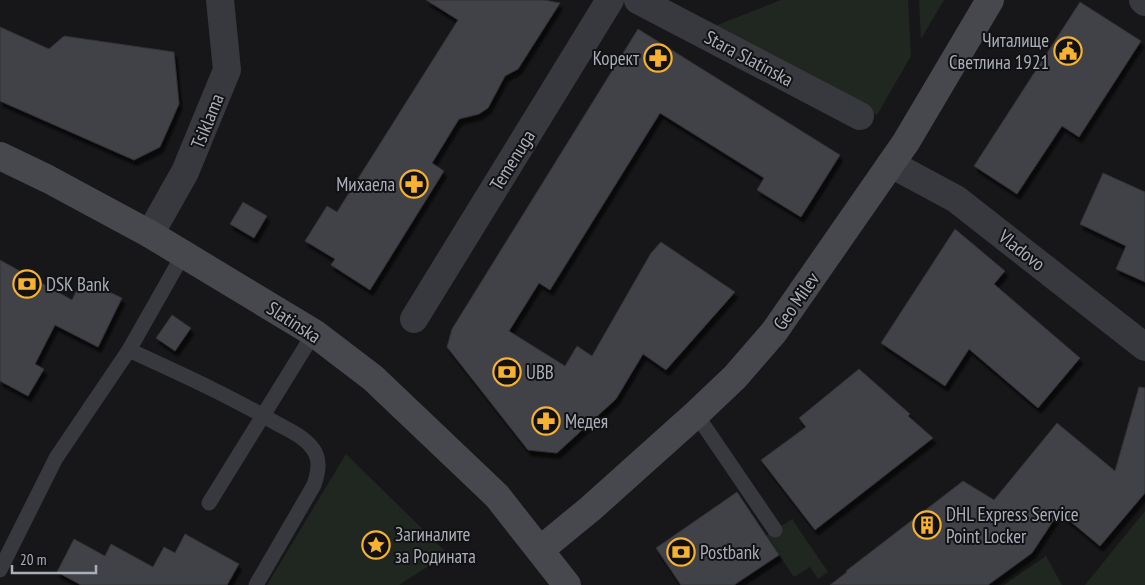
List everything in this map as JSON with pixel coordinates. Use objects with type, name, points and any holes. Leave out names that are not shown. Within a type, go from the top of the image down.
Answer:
[{"type":"street","name":"Tsiklama","points":[[150,234],[185,172],[228,70],[220,0]]},
{"type":"street","name":"Temenuga","points":[[414,319],[610,0]]},
{"type":"street","name":"Stara Slatinska","points":[[638,0],[860,116]]},
{"type":"street","name":"Geo Milev","points":[[540,550],[590,510],[696,414],[735,377],[774,332],[891,164],[990,0]]},
{"type":"street","name":"Slatinska","points":[[0,156],[48,179],[184,253],[314,333],[373,378],[468,468],[496,496],[567,585]]},
{"type":"street","name":"Vladovo","points":[[891,164],[956,199],[1145,347]]},
{"type":"lane","points":[[0,570],[56,458],[129,350],[184,253]]},
{"type":"lane","points":[[209,503],[314,333]]},
{"type":"lane","points":[[129,350],[262,415],[302,438],[312,448],[318,458],[318,472],[314,485],[256,585]]},
{"type":"lane","points":[[696,414],[775,530]]},
{"type":"shaded area","points":[[781,0],[908,0],[911,56],[877,115],[712,27]]},
{"type":"shaded area","points":[[919,0],[944,0],[921,39]]},
{"type":"shaded area","points":[[346,454],[448,554],[399,585],[267,585]]},
{"type":"shaded area","points":[[1145,511],[1145,585],[1085,585]]},
{"type":"shaded area","points":[[792,519],[828,572],[818,579],[810,567],[794,577],[766,536]]},
{"type":"shaded area","points":[[1046,556],[1062,585],[1004,585]]},
{"type":"building","points":[[426,0],[544,0],[560,3],[518,69],[505,76],[488,108],[479,114],[459,119],[432,163],[444,171],[370,290],[331,265],[335,259],[305,241],[327,206],[337,212],[458,20]]},
{"type":"building","points":[[1080,2],[1141,41],[1079,137],[1062,126],[1017,194],[974,166]]},
{"type":"building","points":[[0,27],[49,49],[64,36],[174,52],[179,104],[160,147],[134,160],[0,101]]},
{"type":"building","points":[[638,29],[840,155],[801,217],[757,190],[764,178],[660,113],[550,290],[539,283],[509,331],[565,366],[577,346],[592,356],[651,253],[661,242],[735,292],[666,370],[643,354],[616,399],[557,453],[528,450],[447,347],[452,329]]},
{"type":"building","points":[[1103,173],[1145,192],[1145,282],[1116,269],[1126,246],[1080,224]]},
{"type":"building","points":[[243,202],[267,216],[254,238],[230,224]]},
{"type":"building","points":[[955,229],[1005,271],[994,284],[1080,358],[1038,408],[969,349],[945,386],[881,343]]},
{"type":"building","points":[[0,260],[72,300],[82,279],[122,298],[98,347],[55,325],[35,364],[44,369],[28,396],[0,381]]},
{"type":"building","points":[[172,315],[191,328],[175,351],[156,338]]},
{"type":"building","points":[[859,369],[910,414],[908,416],[933,438],[815,530],[761,460],[806,427],[799,418]]},
{"type":"building","points":[[1139,387],[1145,388],[1145,493],[1100,546],[1059,512],[1032,553],[988,585],[830,585],[963,481],[994,500],[1057,423],[1115,471]]},
{"type":"building","points":[[737,492],[779,555],[734,585],[681,585],[656,548]]},
{"type":"building","points":[[185,534],[239,564],[227,585],[81,585],[57,572],[74,539],[105,556],[111,544],[153,567],[164,547],[175,553]]},
{"type":"place","name":"Читалище Светлина 1921","points":[[1068,51]]},
{"type":"place","name":"Корект","points":[[658,58]]},
{"type":"place","name":"Михаела","points":[[414,184]]},
{"type":"place","name":"DSK Bank","points":[[27,284]]},
{"type":"place","name":"UBB","points":[[507,372]]},
{"type":"place","name":"Медея","points":[[546,421]]},
{"type":"place","name":"DHL Express Service Point Locker","points":[[927,525]]},
{"type":"place","name":"Загиналите за Родината","points":[[376,545]]},
{"type":"place","name":"Postbank","points":[[681,552]]}]
